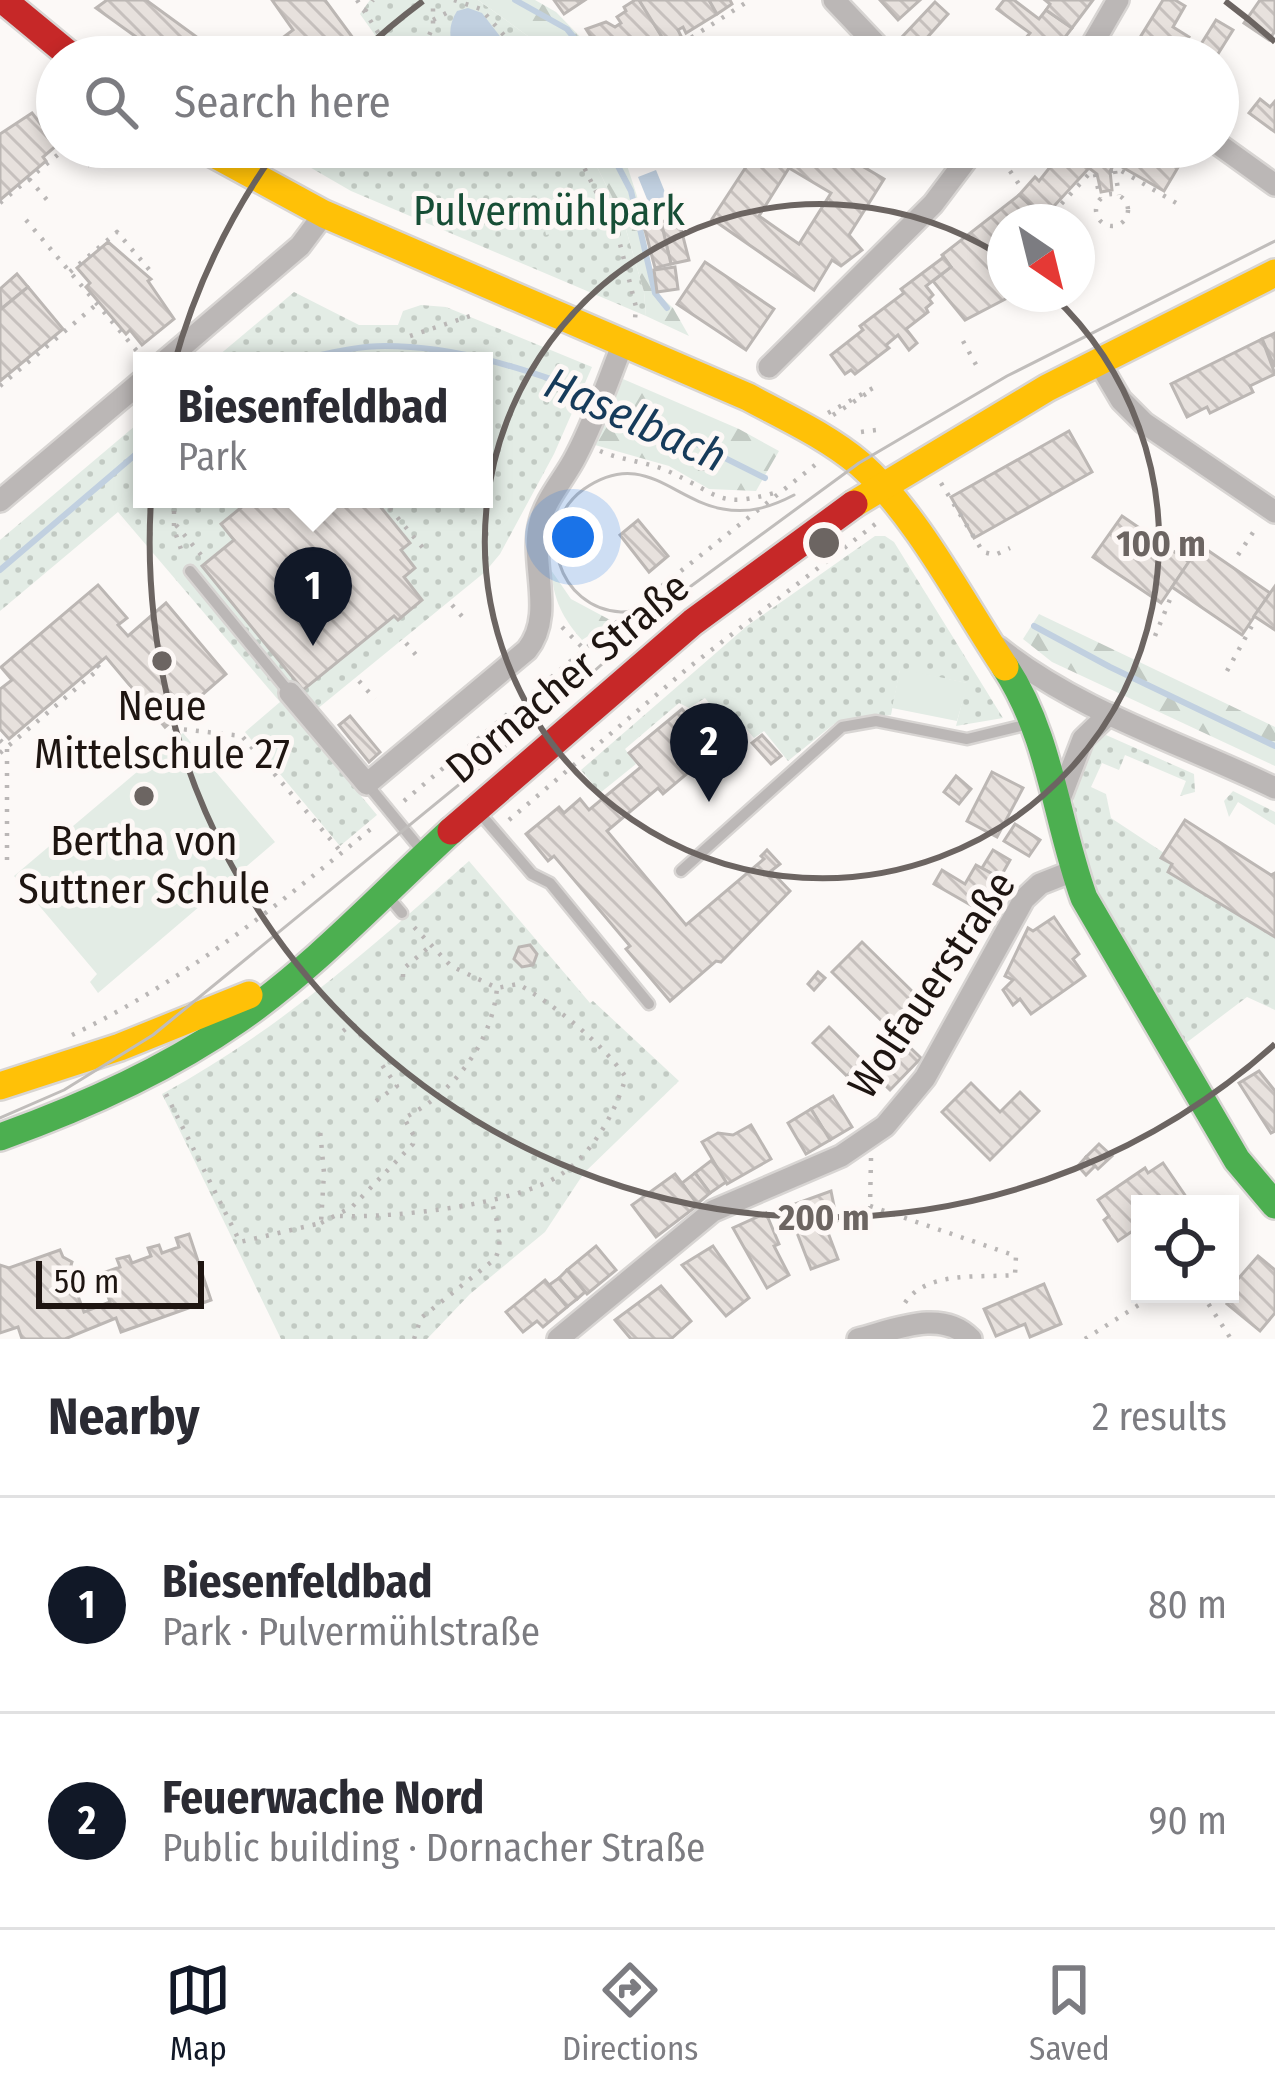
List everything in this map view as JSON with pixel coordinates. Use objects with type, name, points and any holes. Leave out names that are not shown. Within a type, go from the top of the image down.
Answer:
[{"type":"street","points":[[3,0],[47,36]]},
{"type":"street","points":[[834,0],[869,36]]},
{"type":"street","points":[[1097,36],[1118,0]]},
{"type":"street","points":[[1239,159],[1275,185]]},
{"type":"street","points":[[219,168],[271,204],[323,214]]},
{"type":"street","points":[[239,168],[323,214],[629,331],[839,448],[884,486],[989,640],[1035,722],[1072,871],[1094,918],[1237,1160],[1275,1205]]},
{"type":"street","points":[[769,367],[932,204],[960,168]]},
{"type":"street","points":[[175,352],[306,240],[323,214]]},
{"type":"street","name":"Dornacher Straße","points":[[0,1086],[225,1007],[319,952],[393,903],[425,854],[731,592],[980,426],[1275,273]]},
{"type":"street","points":[[290,693],[367,784],[532,645],[541,609],[540,518],[568,472],[629,331]]},
{"type":"street","points":[[1098,361],[1121,400],[1144,423],[1267,518]]},
{"type":"street","points":[[0,501],[133,389]]},
{"type":"street","points":[[989,640],[1026,669],[1109,713],[1275,788]]},
{"type":"street","points":[[1058,804],[1083,739],[1109,713]]},
{"type":"street","name":"Wolfauerstraße","points":[[558,1339],[713,1211],[841,1156],[884,1126],[925,1078],[1024,899],[1040,884],[1072,871]]},
{"type":"street","name":"Dornacher Straße","points":[[0,1137],[159,1079],[268,999],[319,952]]},
{"type":"street","points":[[141,1039],[159,1079]]},
{"type":"street","points":[[859,1339],[939,1321],[953,1324],[971,1339]]},
{"type":"lane","points":[[190,571],[290,693]]},
{"type":"lane","points":[[681,871],[842,727],[876,722],[967,739],[1035,722]]},
{"type":"lane","points":[[367,784],[425,854]]},
{"type":"lane","points":[[476,809],[532,874],[550,884],[650,1004]]},
{"type":"path","points":[[357,0],[382,36]]},
{"type":"path","points":[[365,11],[374,0]]},
{"type":"path","points":[[428,36],[433,0]]},
{"type":"path","points":[[454,0],[481,8],[505,36]]},
{"type":"path","points":[[694,36],[750,0]]},
{"type":"path","points":[[433,20],[452,10]]},
{"type":"path","points":[[0,203],[43,168]]},
{"type":"path","points":[[584,168],[618,236],[636,307],[629,331]]},
{"type":"path","points":[[1119,195],[1100,198],[1095,208],[1098,219],[1113,226],[1128,212],[1112,171],[1120,170],[1178,204]]},
{"type":"path","points":[[1010,171],[1023,190]]},
{"type":"path","points":[[1060,204],[1095,173],[1100,198]]},
{"type":"path","points":[[29,179],[48,201]]},
{"type":"path","points":[[26,220],[138,352]]},
{"type":"path","points":[[70,272],[117,232],[153,274]]},
{"type":"path","points":[[0,386],[97,304]]},
{"type":"path","points":[[410,336],[476,314]]},
{"type":"path","points":[[963,341],[980,371]]},
{"type":"path","points":[[830,414],[873,388],[830,414]]},
{"type":"path","points":[[861,432],[876,430]]},
{"type":"path","points":[[609,455],[673,473],[725,500],[743,501],[780,491]]},
{"type":"path","points":[[69,1036],[201,963],[815,465]]},
{"type":"path","points":[[941,483],[983,552],[995,555],[1010,548]]},
{"type":"path","points":[[174,508],[173,522],[190,571]]},
{"type":"path","points":[[390,508],[428,554]]},
{"type":"path","points":[[495,831],[688,668],[882,518]]},
{"type":"path","points":[[1238,555],[1267,518]]},
{"type":"path","points":[[173,522],[207,562]]},
{"type":"path","points":[[1155,636],[1172,592]]},
{"type":"path","points":[[452,605],[467,622]]},
{"type":"path","points":[[1227,671],[1254,622]]},
{"type":"path","points":[[576,640],[584,649]]},
{"type":"path","points":[[406,643],[421,661]]},
{"type":"path","points":[[0,753],[100,668],[97,665]]},
{"type":"path","points":[[359,681],[375,699]]},
{"type":"path","points":[[172,728],[242,736],[342,853]]},
{"type":"path","points":[[0,740],[7,748],[7,868]]},
{"type":"path","points":[[159,1079],[240,1242],[340,1216],[448,1208],[491,1199],[536,1186],[577,1162],[620,1095],[625,1076],[599,1045],[533,992],[518,984],[497,988],[451,966],[393,903]]},
{"type":"path","points":[[403,977],[403,969],[429,946]]},
{"type":"path","points":[[340,1216],[413,1144],[404,1118],[448,1090],[461,1073],[496,1003],[497,988]]},
{"type":"path","points":[[343,1031],[352,1024],[362,1037]]},
{"type":"path","points":[[376,1101],[397,1086],[382,1065]]},
{"type":"path","points":[[320,1130],[321,1223]]},
{"type":"path","points":[[870,1153],[870,1207],[1016,1256],[1015,1275],[952,1278],[912,1294],[904,1301],[909,1328]]},
{"type":"path","points":[[414,1339],[421,1318],[495,1259],[500,1233],[491,1199]]},
{"type":"path","points":[[1085,1339],[1142,1303]]},
{"type":"path","points":[[1208,1303],[1231,1339]]},
{"type":"green space","points":[[370,0],[478,0],[528,36],[376,36],[360,14]]},
{"type":"green space","points":[[478,0],[535,0],[556,12],[579,36],[528,36]]},
{"type":"green space","name":"Pulvermühlpark","points":[[311,168],[598,168],[623,219],[646,316],[351,191]]},
{"type":"green space","points":[[598,168],[628,168],[656,292],[673,308],[689,336],[646,316],[623,219]]},
{"type":"green space","points":[[590,201],[595,226],[546,235],[541,210]]},
{"type":"green space","points":[[294,292],[359,325],[398,325],[403,311],[421,305],[446,307],[592,367],[554,454],[500,554],[485,572],[300,723],[377,815],[340,846],[245,732],[280,702],[118,512],[0,611],[0,540],[133,428],[133,508],[493,508],[493,352],[223,352]]},
{"type":"green space","points":[[623,379],[779,451],[756,491],[709,489],[669,466],[595,445]]},
{"type":"green space","points":[[875,536],[894,542],[1003,718],[956,726],[967,683],[900,670],[891,715],[834,724],[788,761],[764,731],[754,738],[731,711],[721,718],[705,698],[689,708],[679,703],[625,749],[636,764],[600,793],[581,770],[747,626]]},
{"type":"green space","points":[[551,570],[571,599],[612,621],[582,640],[560,608]]},
{"type":"green space","points":[[1039,614],[1275,727],[1275,766],[1052,662],[1023,639]]},
{"type":"green space","points":[[900,669],[968,683],[957,721],[892,708]]},
{"type":"green space","points":[[183,733],[275,842],[98,993],[90,982],[97,974],[14,876]]},
{"type":"green space","points":[[1106,735],[1194,774],[1195,792],[1180,796],[1186,781],[1125,755],[1119,770],[1102,763],[1091,787],[1106,794],[1111,818],[1164,853],[1162,858],[1172,864],[1168,872],[1275,937],[1275,1010],[1247,997],[1182,1046],[1117,936],[1080,844],[1074,801],[1081,764]]},
{"type":"green space","points":[[1233,791],[1275,812],[1275,825],[1238,802],[1229,817],[1224,801]]},
{"type":"green space","points":[[469,861],[590,1003],[679,1081],[584,1173],[545,1232],[470,1294],[427,1339],[281,1339],[162,1094],[284,1015]]},
{"type":"water","points":[[468,8],[482,13],[500,36],[451,36],[457,11]]},
{"type":"water","points":[[656,170],[667,197],[649,204],[638,177]]},
{"type":"building","points":[[107,0],[146,0],[195,36],[135,36],[96,8]]},
{"type":"building","points":[[272,0],[325,0],[352,36],[285,36],[293,30]]},
{"type":"building","points":[[554,0],[585,0],[564,14]]},
{"type":"building","points":[[639,0],[661,36],[590,36],[586,29],[621,23],[617,17],[626,11],[624,7]]},
{"type":"building","points":[[639,0],[709,0],[717,14],[686,33],[683,27],[678,30],[681,36],[661,36]]},
{"type":"building","points":[[709,0],[730,0],[732,4],[717,14]]},
{"type":"building","points":[[880,0],[920,0],[898,20]]},
{"type":"building","points":[[1004,0],[1014,0],[1039,19],[1046,10],[1072,28],[1066,36],[1028,36],[1030,33],[997,9]]},
{"type":"building","points":[[1045,0],[1093,0],[1072,28],[1046,10],[1050,4]]},
{"type":"building","points":[[1163,0],[1185,6],[1173,27],[1187,36],[1141,36]]},
{"type":"building","points":[[1260,0],[1275,0],[1275,31],[1269,40],[1244,23]]},
{"type":"building","points":[[935,2],[948,14],[928,36],[903,36]]},
{"type":"building","points":[[1216,20],[1233,30],[1229,36],[1206,36]]},
{"type":"building","points":[[1260,99],[1270,107],[1275,101],[1275,132],[1249,113]]},
{"type":"building","points":[[32,113],[36,118],[38,168],[0,200],[0,134]]},
{"type":"building","points":[[745,168],[789,168],[865,168],[884,179],[849,235],[862,250],[841,266],[832,260],[814,290],[712,219]],"holes":[[[789,168],[831,193],[799,244],[759,216]]]},
{"type":"building","points":[[1049,168],[1089,168],[1056,204],[1029,204],[1019,195],[1035,177],[1039,181]]},
{"type":"building","points":[[1089,168],[1112,168],[1112,190],[1101,192],[1097,174]]},
{"type":"building","points":[[1124,168],[1178,168],[1164,191]]},
{"type":"building","points":[[1019,195],[1029,204],[1007,204]]},
{"type":"building","points":[[678,217],[689,260],[671,264],[661,222]]},
{"type":"building","points":[[987,220],[987,309],[965,320],[933,281],[951,267],[942,255]]},
{"type":"building","points":[[661,222],[671,264],[655,268],[644,226]]},
{"type":"building","points":[[108,242],[151,279],[174,319],[142,345],[130,330],[126,334],[86,287],[90,283],[77,268]]},
{"type":"building","points":[[944,257],[951,267],[926,286],[933,295],[928,312],[906,329],[917,343],[909,350],[898,335],[855,374],[851,370],[845,374],[831,355],[904,293],[901,289]]},
{"type":"building","points":[[705,262],[774,309],[746,350],[677,304]]},
{"type":"building","points":[[675,267],[678,289],[657,292],[654,270]]},
{"type":"building","points":[[17,274],[28,287],[1,309],[0,289]]},
{"type":"building","points":[[28,287],[63,329],[0,381],[0,310]]},
{"type":"building","points":[[1275,333],[1275,367],[1262,339]]},
{"type":"building","points":[[1262,339],[1275,374],[1250,386],[1253,392],[1210,413],[1207,407],[1187,417],[1171,384]]},
{"type":"building","points":[[1069,431],[1092,472],[974,538],[951,497]]},
{"type":"building","points":[[241,508],[381,508],[410,543],[401,550],[415,568],[404,577],[422,600],[398,620],[394,616],[303,690],[202,566],[234,540],[221,524]]},
{"type":"building","points":[[1122,516],[1189,562],[1161,603],[1093,557]]},
{"type":"building","points":[[638,520],[668,556],[649,572],[620,535]]},
{"type":"building","points":[[1200,545],[1270,593],[1242,635],[1172,587]]},
{"type":"building","name":"Neue Mittelschule 27","points":[[98,585],[127,618],[118,625],[128,636],[166,603],[226,674],[165,727],[106,657],[9,739],[0,729],[0,689],[12,680],[1,667]]},
{"type":"building","points":[[1275,586],[1275,630],[1254,616]]},
{"type":"building","points":[[682,709],[716,749],[663,794],[658,788],[607,831],[686,925],[764,859],[761,856],[767,850],[780,864],[771,871],[790,891],[721,962],[716,961],[670,1001],[554,856],[548,861],[526,834],[559,807],[564,813],[580,799],[589,810],[641,767],[629,753]]},
{"type":"building","points":[[350,716],[380,752],[369,762],[339,725]]},
{"type":"building","points":[[762,735],[781,756],[771,764],[752,743]]},
{"type":"building","points":[[992,772],[1023,788],[997,837],[967,821]]},
{"type":"building","points":[[956,776],[971,789],[959,804],[944,792]]},
{"type":"building","points":[[1185,820],[1271,875],[1275,873],[1275,937],[1168,872],[1172,864],[1161,858]]},
{"type":"building","points":[[1015,824],[1040,840],[1029,856],[1004,841]]},
{"type":"building","points":[[993,850],[1010,860],[1000,878],[982,868]]},
{"type":"building","points":[[976,865],[1000,878],[981,911],[934,884],[942,870],[965,884]]},
{"type":"building","points":[[1054,917],[1079,954],[1073,959],[1085,976],[1031,1014],[1020,999],[1013,1005],[1003,990],[1013,980],[1005,976],[1028,928],[1033,931]]},
{"type":"building","points":[[862,942],[921,1000],[891,1030],[832,972]]},
{"type":"building","points":[[530,945],[537,954],[533,965],[522,967],[514,959],[519,947]]},
{"type":"building","points":[[818,972],[825,978],[814,990],[808,984]]},
{"type":"building","points":[[829,1027],[862,1060],[847,1076],[813,1043]]},
{"type":"building","points":[[896,1034],[921,1058],[890,1090],[865,1066]]},
{"type":"building","points":[[1259,1071],[1275,1091],[1275,1131],[1271,1133],[1239,1083]]},
{"type":"building","points":[[971,1083],[1000,1112],[1020,1092],[1039,1111],[990,1160],[942,1112]]},
{"type":"building","points":[[833,1096],[852,1127],[830,1140],[811,1109]]},
{"type":"building","points":[[811,1109],[830,1140],[806,1154],[788,1123]]},
{"type":"building","points":[[751,1125],[771,1159],[727,1184],[702,1142]]},
{"type":"building","points":[[1099,1144],[1112,1156],[1098,1169],[1086,1157]]},
{"type":"building","points":[[1086,1157],[1095,1166],[1086,1175],[1078,1166]]},
{"type":"building","points":[[712,1160],[726,1182],[710,1193],[695,1173]]},
{"type":"building","points":[[1163,1163],[1185,1195],[1131,1195],[1131,1232],[1118,1241],[1098,1200],[1145,1168],[1148,1173]]},
{"type":"building","points":[[695,1173],[710,1193],[697,1204],[682,1183]]},
{"type":"building","points":[[675,1174],[698,1205],[656,1237],[632,1205]]},
{"type":"building","points":[[831,1191],[837,1221],[827,1230],[838,1259],[811,1269],[787,1207]]},
{"type":"building","points":[[766,1213],[779,1244],[774,1246],[789,1275],[767,1288],[733,1228]]},
{"type":"building","points":[[189,1234],[211,1300],[121,1332],[116,1318],[65,1339],[22,1339],[18,1327],[0,1333],[0,1265],[9,1268],[60,1250],[72,1262],[69,1272],[84,1312],[110,1302],[100,1274],[120,1267],[117,1259],[129,1256],[132,1263],[151,1256],[148,1248],[159,1245],[162,1253],[179,1247],[176,1238]]},
{"type":"building","points":[[596,1246],[616,1270],[587,1294],[567,1270]]},
{"type":"building","points":[[713,1246],[749,1298],[726,1316],[682,1265]]},
{"type":"building","points":[[1258,1256],[1275,1270],[1275,1313],[1260,1331],[1227,1304],[1239,1303],[1239,1278]]},
{"type":"building","points":[[567,1270],[585,1292],[577,1299],[559,1278]]},
{"type":"building","points":[[559,1278],[577,1299],[567,1307],[549,1285]]},
{"type":"building","points":[[545,1280],[567,1307],[543,1327],[537,1321],[523,1332],[506,1312]]},
{"type":"building","points":[[1044,1284],[1061,1324],[1030,1337],[1025,1324],[996,1336],[984,1309]]},
{"type":"building","points":[[661,1286],[691,1321],[671,1339],[631,1339],[615,1320]]},
{"type":"waterway","points":[[515,0],[573,36]]},
{"type":"waterway","points":[[619,168],[631,191],[655,293],[667,308]]},
{"type":"waterway","name":"Haselbach","points":[[340,352],[385,346],[449,352]]},
{"type":"waterway","name":"Haselbach","points":[[493,361],[595,395]]},
{"type":"waterway","name":"Haselbach","points":[[607,399],[765,478]]},
{"type":"waterway","name":"Haselbach","points":[[0,570],[133,457]]},
{"type":"waterway","name":"Haselbach","points":[[1034,626],[1275,746]]},
{"type":"tram line","points":[[0,1118],[64,1090],[153,1035],[549,711],[687,589],[859,463],[1007,376],[1275,241]]},
{"type":"tram line","points":[[666,601],[621,612],[581,597],[568,582],[559,563],[559,523],[584,489],[605,478],[640,475],[705,504],[742,511],[794,495]]},
{"type":"traffic: fast","points":[[1005,667],[1043,751],[1084,898],[1237,1160],[1275,1205]]},
{"type":"traffic: fast","points":[[0,1137],[123,1086],[238,1020],[321,953],[451,831]]},
{"type":"traffic: slow","points":[[240,168],[324,214],[748,397],[834,445],[881,484],[900,508],[1005,667]]},
{"type":"traffic: slow","points":[[854,504],[1047,388],[1275,273]]},
{"type":"traffic: slow","points":[[0,1086],[120,1047],[249,995]]},
{"type":"traffic: jam","points":[[3,0],[47,36]]},
{"type":"traffic: jam","points":[[451,831],[693,622],[854,504]]},
{"type":"place","name":"Biesenfeldbad","points":[[313,646]]},
{"type":"place","name":"Neue Mittelschule 27","points":[[162,661]]},
{"type":"place","name":"Bertha von Suttner Schule","points":[[144,796]]},
{"type":"place","name":"Feuerwache Nord","points":[[709,802]]}]
